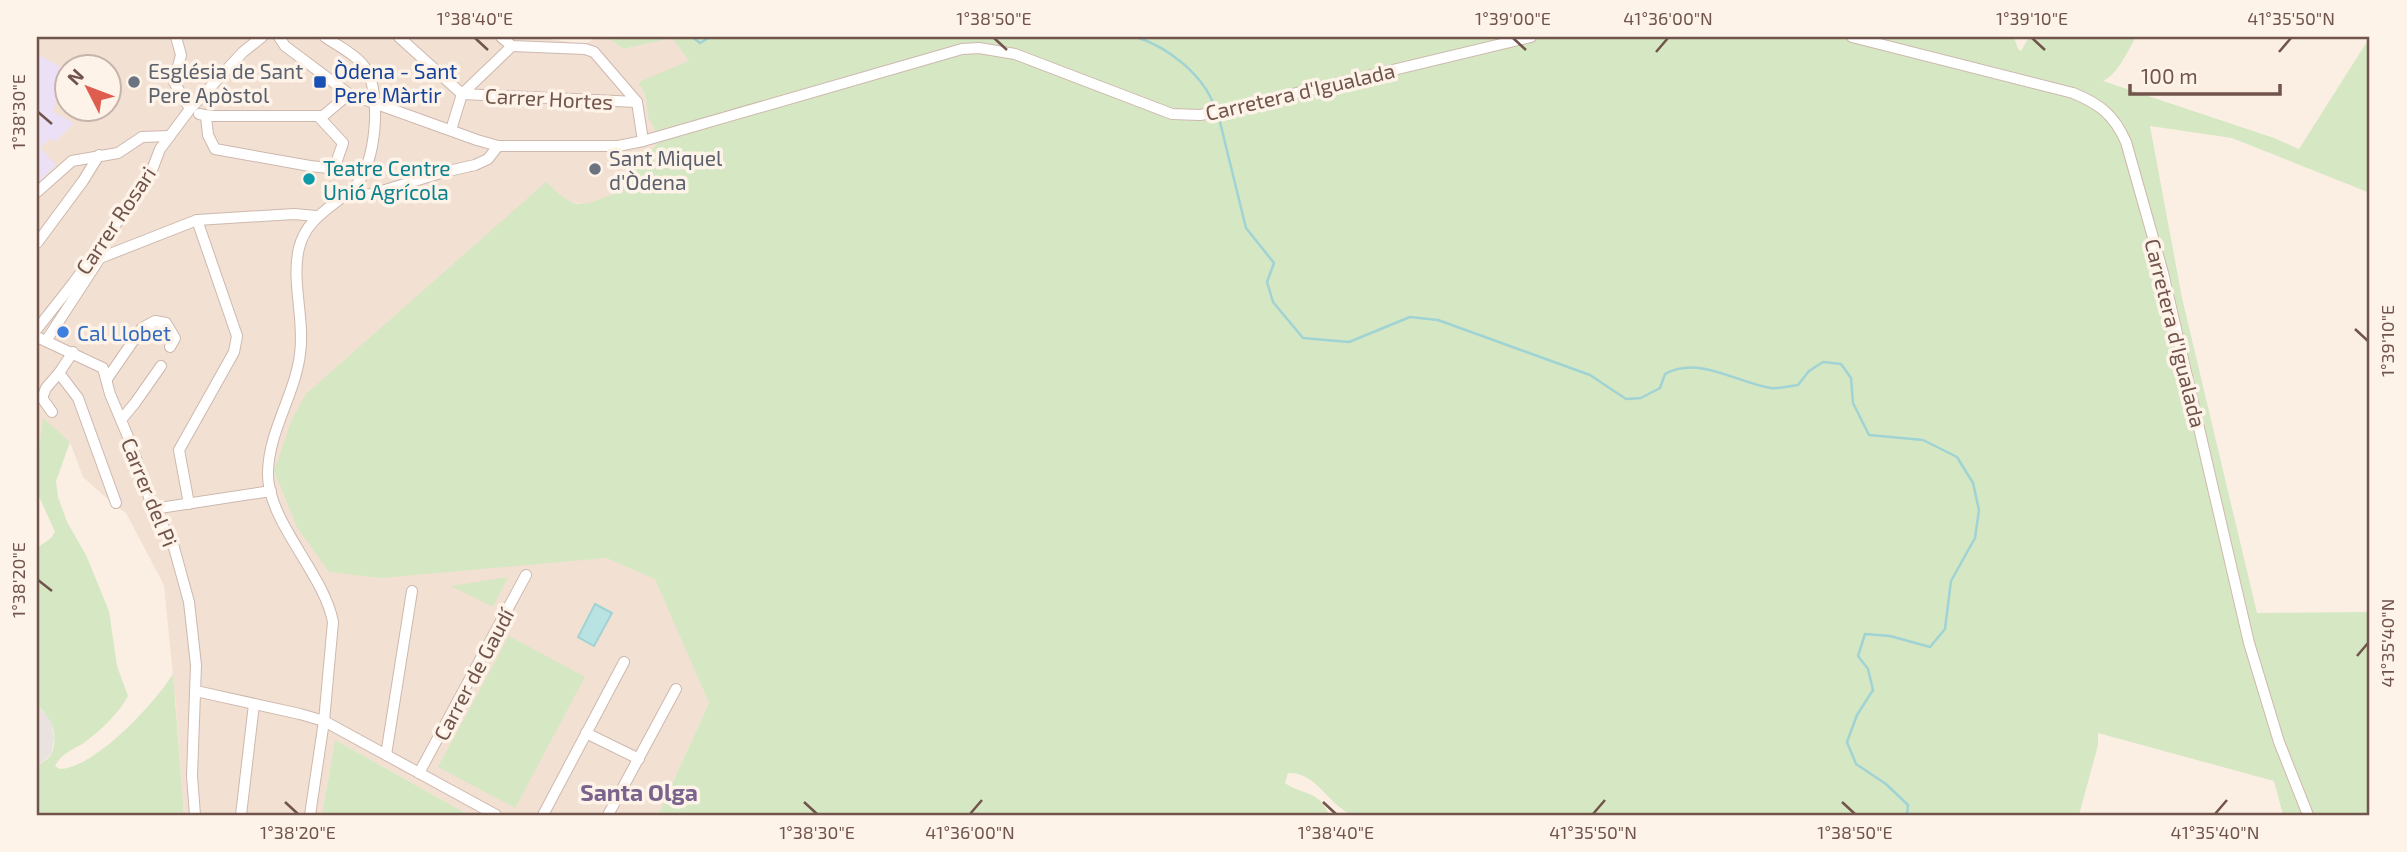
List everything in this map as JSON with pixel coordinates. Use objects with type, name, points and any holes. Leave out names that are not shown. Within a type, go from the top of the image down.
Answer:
[{"type":"street","points":[[176,37],[181,55],[174,82],[190,109],[206,116],[323,116],[349,93]]},
{"type":"street","name":"Carrer Rosari","points":[[37,329],[149,178],[160,149],[190,109],[233,62],[262,37]]},
{"type":"street","name":"Carretera d'Igualada","points":[[279,37],[285,46],[349,93],[498,146],[618,146],[643,141],[962,49],[979,48],[1015,54],[1172,114],[1186,116],[1217,112],[1531,37]]},
{"type":"street","points":[[310,815],[333,635],[330,608],[287,530],[267,474],[276,427],[300,354],[297,268],[299,247],[305,231],[316,216],[357,185],[371,147],[377,102],[369,72],[362,63],[325,37]]},
{"type":"street","name":"Carrer Hortes","points":[[399,37],[462,94],[637,102]]},
{"type":"street","points":[[501,37],[512,46],[585,49],[594,52],[637,102],[643,141]]},
{"type":"street","name":"Carretera d'Igualada","points":[[1852,37],[2073,93],[2094,102],[2119,126],[2126,142],[2162,273],[2249,643],[2279,741],[2308,815]]},
{"type":"street","points":[[451,130],[462,94],[512,46]]},
{"type":"street","points":[[206,116],[208,135],[215,149],[329,168],[335,166],[343,143],[318,116]]},
{"type":"street","points":[[37,192],[72,161],[118,153],[142,137],[170,136]]},
{"type":"street","points":[[340,198],[372,194],[475,165],[488,159],[498,146]]},
{"type":"street","points":[[37,243],[99,155]]},
{"type":"street","points":[[41,339],[100,258],[197,220],[294,214],[316,216]]},
{"type":"street","points":[[189,504],[179,450],[234,352],[237,336],[197,220]]},
{"type":"street","points":[[107,379],[142,328],[155,321],[166,323],[172,330],[175,338],[170,347]]},
{"type":"street","name":"Carrer del Pi","points":[[41,339],[103,368],[153,509],[173,544],[189,602],[196,665],[192,776],[195,815]]},
{"type":"street","points":[[52,412],[42,398],[46,388],[73,352]]},
{"type":"street","points":[[121,420],[161,366]]},
{"type":"street","points":[[59,373],[78,398],[116,503]]},
{"type":"street","points":[[153,509],[271,491]]},
{"type":"street","name":"Carrer de Gaudí","points":[[419,773],[526,575]]},
{"type":"street","points":[[386,755],[412,591]]},
{"type":"street","points":[[543,815],[624,662]]},
{"type":"street","points":[[608,815],[676,689]]},
{"type":"street","points":[[196,691],[324,721],[496,815]]},
{"type":"street","points":[[240,815],[254,704]]},
{"type":"street","points":[[586,733],[639,759]]},
{"type":"shaded area","points":[[37,37],[535,37],[584,44],[598,37],[606,37],[624,49],[672,38],[690,62],[641,81],[640,87],[646,97],[648,117],[654,126],[657,144],[645,157],[629,162],[617,192],[587,205],[566,201],[545,182],[544,562],[606,558],[656,579],[709,703],[658,815],[469,815],[335,740],[322,815],[184,815],[164,585],[126,513],[83,477],[70,442],[43,419],[37,464]]},
{"type":"shaded area","points":[[37,54],[52,62],[52,122],[74,123],[55,142],[50,138],[40,148],[56,165],[37,183]]},
{"type":"shaded area","points":[[37,706],[50,717],[54,738],[51,754],[37,767]]},
{"type":"green space","points":[[606,37],[2014,37],[2021,51],[2029,37],[2136,37],[2118,68],[2103,81],[2274,138],[2299,149],[2370,37],[2370,193],[2232,138],[2150,126],[2182,298],[2257,613],[2370,612],[2370,815],[2283,815],[2274,781],[2098,733],[2098,745],[2079,815],[1352,815],[1307,778],[1288,773],[1285,783],[1315,797],[1329,815],[658,815],[709,703],[655,579],[606,558],[381,578],[329,572],[297,527],[274,471],[292,419],[306,394],[546,182],[572,202],[586,204],[595,201],[617,192],[629,162],[645,157],[657,144],[654,127],[648,118],[646,97],[639,84],[689,61],[672,38],[624,49]]},
{"type":"green space","points":[[43,418],[70,442],[56,481],[58,497],[109,611],[117,666],[128,696],[103,727],[64,755],[55,766],[60,769],[74,766],[106,746],[139,717],[173,674],[184,815],[37,815],[37,767],[50,756],[54,743],[50,721],[37,706],[37,548],[55,532],[37,492],[37,464]]},
{"type":"green space","points":[[508,577],[493,607],[451,586]]},
{"type":"green space","points":[[509,636],[585,677],[515,808],[438,767]]},
{"type":"green space","points":[[335,740],[469,815],[322,815]]},
{"type":"water","points":[[595,604],[612,613],[594,646],[578,637]]},
{"type":"waterway","points":[[692,37],[700,43],[710,37]]},
{"type":"waterway","points":[[1136,37],[1160,48],[1183,64],[1203,84],[1215,108]]},
{"type":"waterway","points":[[1218,114],[1246,228],[1274,263],[1267,282],[1273,302],[1303,338],[1349,342],[1410,317],[1438,320],[1590,375],[1626,399],[1641,398],[1660,388],[1665,374],[1678,369],[1705,369],[1774,388],[1798,385],[1809,371],[1823,362],[1841,364],[1851,378],[1853,403],[1869,435],[1923,440],[1957,457],[1973,483],[1979,510],[1975,538],[1951,581],[1945,629],[1930,647],[1890,636],[1865,634],[1858,656],[1868,669],[1873,690],[1857,715],[1847,742],[1856,764],[1886,784],[1908,805],[1907,815]]},
{"type":"place","name":"Església de Sant Pere Apòstol","points":[[134,82]]},
{"type":"place","name":"Òdena - Sant Pere Màrtir","points":[[320,82]]},
{"type":"place","name":"Sant Miquel d'Òdena","points":[[595,169]]},
{"type":"place","name":"Teatre Centre Unió Agrícola","points":[[309,179]]},
{"type":"place","name":"Cal Llobet","points":[[63,332]]},
{"type":"district","name":"Santa Olga","points":[[639,792]]}]
